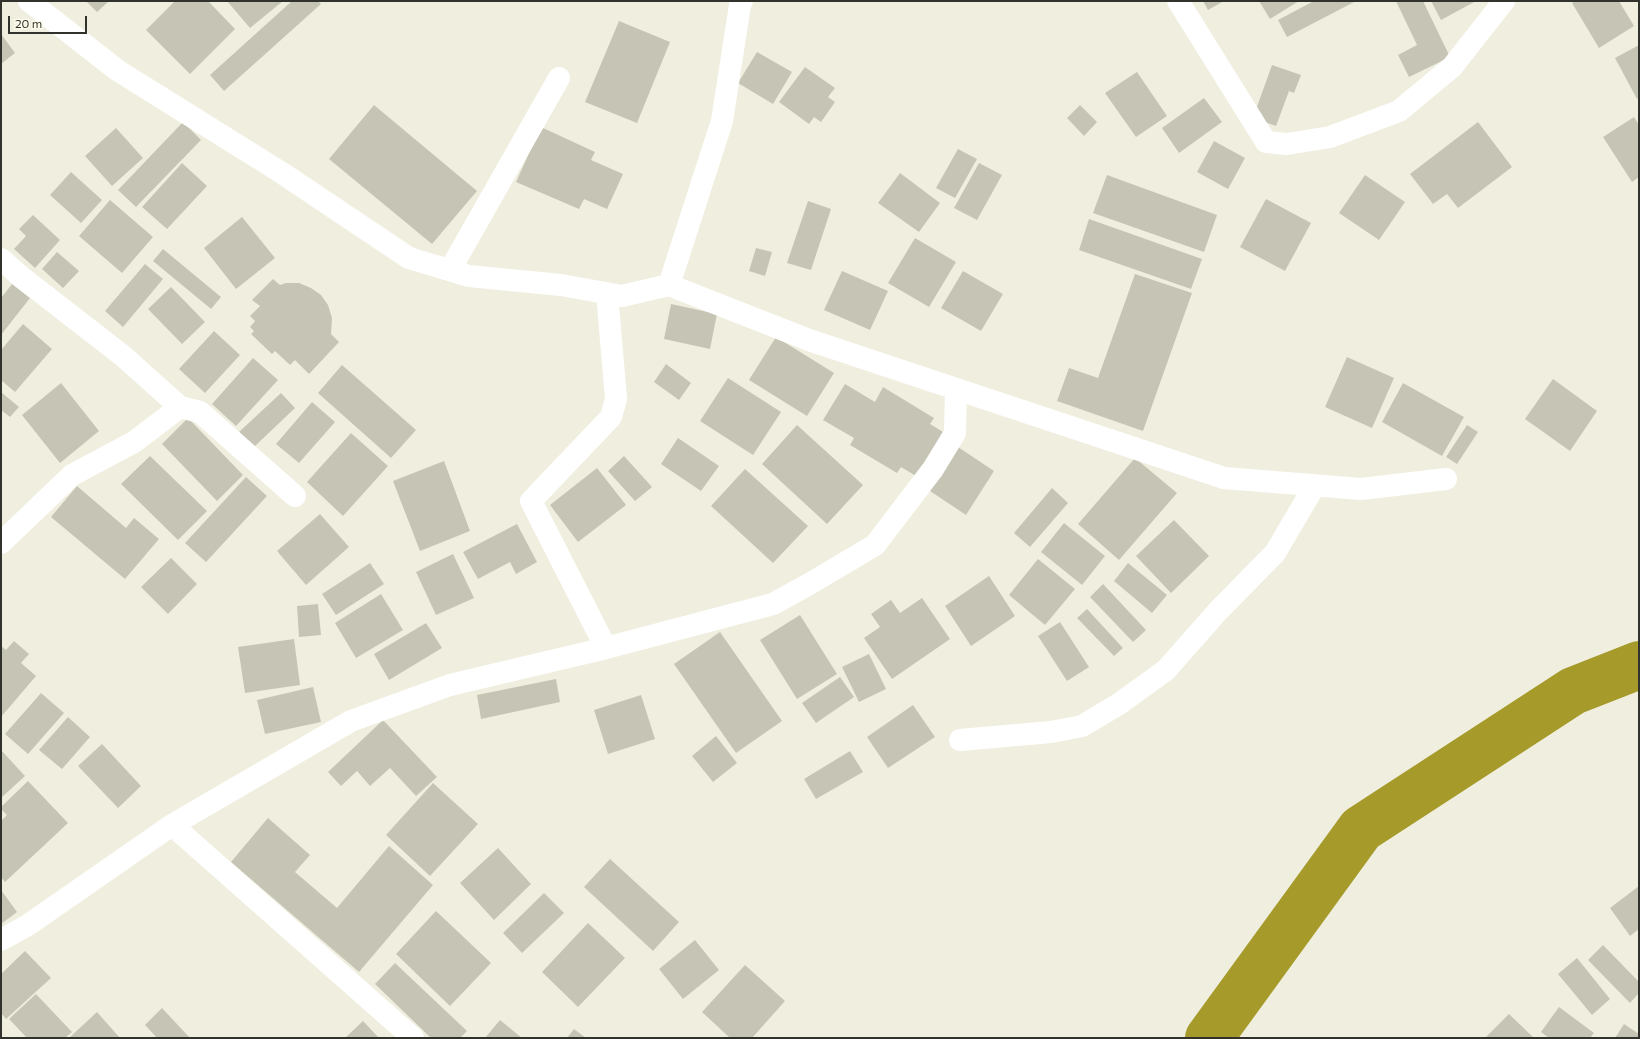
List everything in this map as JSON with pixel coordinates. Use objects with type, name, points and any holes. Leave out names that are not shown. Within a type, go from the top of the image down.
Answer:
[{"type":"street","points":[[29,1],[117,70],[282,173],[409,258],[469,276],[561,285],[622,296],[669,285],[809,340],[1224,478],[1361,489],[1446,479]]},
{"type":"street","points":[[669,285],[722,121],[740,5],[742,1]]},
{"type":"street","points":[[1178,1],[1266,142],[1287,144],[1330,137],[1399,111],[1452,67],[1504,1]]},
{"type":"street","points":[[450,270],[559,78]]},
{"type":"street","points":[[1,258],[20,276],[123,356],[180,407],[200,412],[295,496]]},
{"type":"street","points":[[606,648],[531,501],[611,417],[616,399],[607,293]]},
{"type":"street","points":[[1,940],[28,925],[172,825],[352,721],[450,685],[606,648],[773,604],[874,545],[933,469],[955,433],[956,389]]},
{"type":"street","points":[[1,543],[72,475],[134,442],[180,407]]},
{"type":"street","points":[[960,740],[1050,732],[1082,726],[1119,704],[1166,670],[1218,611],[1275,553],[1315,485]]},
{"type":"street","points":[[172,825],[413,1038]]},
{"type":"building","points":[[86,1],[109,1],[97,12]]},
{"type":"building","points":[[175,1],[208,1],[235,29],[190,74],[146,30]]},
{"type":"building","points":[[227,1],[283,1],[250,28]]},
{"type":"building","points":[[292,1],[318,1],[321,4],[224,91],[210,75]]},
{"type":"building","points":[[1203,1],[1224,1],[1208,10]]},
{"type":"building","points":[[1259,1],[1299,1],[1270,19]]},
{"type":"building","points":[[1314,1],[1356,1],[1287,37],[1278,20]]},
{"type":"building","points":[[1396,1],[1423,1],[1450,57],[1409,77],[1398,55],[1417,45]]},
{"type":"building","points":[[1431,1],[1476,1],[1441,20]]},
{"type":"building","points":[[1576,1],[1619,1],[1634,26],[1599,48],[1572,3]]},
{"type":"building","points":[[619,21],[670,42],[637,123],[585,102]]},
{"type":"building","points":[[1,34],[15,53],[1,64]]},
{"type":"building","points":[[1639,45],[1639,97],[1637,99],[1615,58]]},
{"type":"building","points":[[757,52],[792,72],[773,104],[738,83]]},
{"type":"building","points":[[1272,65],[1301,75],[1294,93],[1289,91],[1276,126],[1253,118]]},
{"type":"building","points":[[805,67],[835,88],[828,97],[835,102],[821,122],[814,117],[809,124],[779,102]]},
{"type":"building","points":[[1137,72],[1167,116],[1136,137],[1105,93]]},
{"type":"building","points":[[1204,98],[1222,122],[1179,153],[1162,128]]},
{"type":"building","points":[[374,105],[477,191],[432,244],[329,159]]},
{"type":"building","points":[[1080,105],[1097,122],[1084,136],[1067,118]]},
{"type":"building","points":[[1634,117],[1639,125],[1639,177],[1632,182],[1603,137]]},
{"type":"building","points":[[183,122],[201,140],[136,207],[118,190]]},
{"type":"building","points":[[1478,122],[1512,167],[1458,208],[1447,194],[1433,204],[1410,174]]},
{"type":"building","points":[[541,127],[595,152],[591,160],[623,174],[607,209],[584,199],[579,209],[516,182]]},
{"type":"building","points":[[116,128],[143,158],[112,186],[85,156]]},
{"type":"building","points":[[1214,141],[1245,158],[1228,189],[1197,172]]},
{"type":"building","points":[[958,149],[977,159],[955,198],[936,188]]},
{"type":"building","points":[[182,163],[207,186],[167,229],[142,207]]},
{"type":"building","points":[[979,163],[1002,175],[977,220],[954,208]]},
{"type":"building","points":[[71,172],[102,200],[81,223],[50,195]]},
{"type":"building","points":[[900,173],[940,203],[919,232],[878,203]]},
{"type":"building","points":[[1107,175],[1217,215],[1204,252],[1093,213]]},
{"type":"building","points":[[1365,175],[1405,202],[1379,240],[1339,213]]},
{"type":"building","points":[[1266,199],[1311,223],[1285,271],[1240,247]]},
{"type":"building","points":[[110,200],[153,237],[122,273],[79,236]]},
{"type":"building","points":[[808,201],[831,209],[811,270],[787,263]]},
{"type":"building","points":[[33,215],[60,240],[35,268],[14,249],[26,236],[19,229]]},
{"type":"building","points":[[242,217],[275,258],[236,289],[204,248]]},
{"type":"building","points":[[1089,219],[1202,259],[1191,289],[1079,250]]},
{"type":"building","points":[[915,238],[956,262],[929,307],[888,283]]},
{"type":"building","points":[[756,248],[772,252],[765,276],[749,271]]},
{"type":"building","points":[[163,249],[221,297],[211,309],[153,261]]},
{"type":"building","points":[[57,252],[79,271],[63,288],[42,269]]},
{"type":"building","points":[[145,264],[163,279],[123,327],[105,311]]},
{"type":"building","points":[[842,271],[888,291],[870,330],[824,310]]},
{"type":"building","points":[[963,271],[1003,294],[981,331],[941,308]]},
{"type":"building","points":[[1135,274],[1192,293],[1143,431],[1057,401],[1069,368],[1098,378]]},
{"type":"building","points":[[273,279],[280,285],[286,283],[299,283],[311,288],[321,295],[328,305],[332,318],[331,334],[339,342],[309,374],[295,360],[290,365],[275,351],[272,354],[251,334],[254,331],[250,327],[255,321],[250,316],[260,306],[252,300]]},
{"type":"building","points":[[12,284],[30,298],[1,335],[1,298]]},
{"type":"building","points":[[171,287],[205,322],[182,344],[148,309]]},
{"type":"building","points":[[671,304],[717,314],[710,349],[664,339]]},
{"type":"building","points":[[23,324],[52,349],[15,392],[1,380],[1,350]]},
{"type":"building","points":[[214,331],[240,355],[205,393],[179,369]]},
{"type":"building","points":[[776,337],[834,373],[807,416],[749,380]]},
{"type":"building","points":[[1347,357],[1394,378],[1372,428],[1325,407]]},
{"type":"building","points":[[253,358],[278,380],[236,426],[212,404]]},
{"type":"building","points":[[666,364],[691,383],[679,400],[654,382]]},
{"type":"building","points":[[342,365],[416,430],[391,458],[318,393]]},
{"type":"building","points":[[728,378],[781,412],[753,455],[700,421]]},
{"type":"building","points":[[1553,379],[1597,411],[1570,451],[1525,419]]},
{"type":"building","points":[[61,383],[99,431],[60,463],[22,415]]},
{"type":"building","points":[[1403,383],[1464,417],[1442,456],[1382,422]]},
{"type":"building","points":[[845,384],[875,402],[883,387],[934,418],[930,424],[948,435],[921,479],[901,467],[897,473],[850,445],[854,438],[823,420]]},
{"type":"building","points":[[1,392],[19,407],[10,417],[1,410]]},
{"type":"building","points":[[281,393],[295,408],[254,447],[239,432]]},
{"type":"building","points":[[312,402],[335,422],[299,463],[276,444]]},
{"type":"building","points":[[188,418],[243,475],[217,501],[162,444]]},
{"type":"building","points":[[797,425],[863,485],[827,524],[762,464]]},
{"type":"building","points":[[1467,425],[1478,432],[1457,464],[1446,457]]},
{"type":"building","points":[[351,433],[388,466],[343,516],[307,482]]},
{"type":"building","points":[[678,438],[719,466],[701,491],[661,464]]},
{"type":"building","points":[[955,445],[994,471],[966,515],[927,489]]},
{"type":"building","points":[[150,456],[207,511],[178,540],[121,484]]},
{"type":"building","points":[[624,456],[652,487],[635,501],[608,471]]},
{"type":"building","points":[[1135,458],[1177,493],[1119,560],[1078,524]]},
{"type":"building","points":[[444,461],[470,531],[420,551],[393,481]]},
{"type":"building","points":[[597,468],[626,505],[578,542],[550,505]]},
{"type":"building","points":[[745,469],[808,526],[773,563],[711,506]]},
{"type":"building","points":[[246,477],[267,496],[206,562],[185,543]]},
{"type":"building","points":[[77,486],[126,528],[134,518],[159,539],[125,579],[51,517]]},
{"type":"building","points":[[1052,488],[1068,503],[1030,547],[1014,533]]},
{"type":"building","points":[[320,514],[349,547],[306,585],[277,551]]},
{"type":"building","points":[[1174,520],[1209,556],[1171,593],[1136,556]]},
{"type":"building","points":[[1064,523],[1105,556],[1082,585],[1041,552]]},
{"type":"building","points":[[517,524],[537,562],[516,574],[510,562],[478,579],[463,552]]},
{"type":"building","points":[[453,554],[474,598],[436,615],[416,572]]},
{"type":"building","points":[[171,558],[197,584],[168,614],[141,587]]},
{"type":"building","points":[[1038,559],[1075,589],[1045,625],[1009,595]]},
{"type":"building","points":[[370,563],[384,584],[336,615],[322,594]]},
{"type":"building","points":[[1128,563],[1167,595],[1152,613],[1114,581]]},
{"type":"building","points":[[989,576],[1015,616],[971,646],[945,606]]},
{"type":"building","points":[[1103,584],[1146,630],[1133,642],[1090,597]]},
{"type":"building","points":[[381,594],[403,630],[356,658],[335,623]]},
{"type":"building","points":[[922,598],[950,639],[892,679],[864,638],[880,627],[871,614],[891,600],[900,613]]},
{"type":"building","points":[[318,604],[321,635],[299,637],[297,606]]},
{"type":"building","points":[[1087,609],[1123,648],[1114,656],[1077,618]]},
{"type":"building","points":[[800,615],[837,674],[797,699],[760,640]]},
{"type":"building","points":[[1060,622],[1089,667],[1067,681],[1038,636]]},
{"type":"building","points":[[426,623],[442,648],[389,680],[374,654]]},
{"type":"building","points":[[720,632],[782,721],[736,753],[674,664]]},
{"type":"building","points":[[294,639],[300,685],[245,693],[238,647]]},
{"type":"building","points":[[14,641],[29,654],[21,663],[36,676],[1,717],[1,646],[6,650]]},
{"type":"building","points":[[869,654],[886,689],[859,702],[842,667]]},
{"type":"building","points":[[840,677],[854,697],[816,723],[802,703]]},
{"type":"building","points":[[556,679],[560,702],[481,719],[477,695]]},
{"type":"building","points":[[313,687],[321,722],[265,734],[257,700]]},
{"type":"building","points":[[41,693],[64,713],[28,754],[5,734]]},
{"type":"building","points":[[641,695],[655,739],[608,754],[594,710]]},
{"type":"building","points":[[913,705],[935,737],[888,768],[867,737]]},
{"type":"building","points":[[68,717],[90,737],[62,769],[39,750]]},
{"type":"building","points":[[383,720],[437,777],[416,796],[390,768],[370,786],[357,771],[341,786],[328,772]]},
{"type":"building","points":[[716,736],[737,763],[713,782],[692,756]]},
{"type":"building","points":[[102,744],[141,786],[118,808],[78,766]]},
{"type":"building","points":[[1,750],[25,776],[1,798]]},
{"type":"building","points":[[850,751],[863,772],[816,799],[804,779]]},
{"type":"building","points":[[28,781],[68,823],[5,882],[1,877],[1,821],[7,815],[1,807]]},
{"type":"building","points":[[433,783],[478,824],[430,876],[386,835]]},
{"type":"building","points":[[268,818],[310,855],[295,872],[337,908],[389,846],[433,885],[359,972],[231,862]]},
{"type":"building","points":[[498,848],[531,884],[494,920],[460,883]]},
{"type":"building","points":[[610,859],[679,922],[653,951],[584,887]]},
{"type":"building","points":[[1639,886],[1639,929],[1630,936],[1610,908]]},
{"type":"building","points":[[1,890],[17,912],[1,924]]},
{"type":"building","points":[[544,893],[564,913],[522,953],[503,933]]},
{"type":"building","points":[[436,911],[491,963],[450,1006],[396,954]]},
{"type":"building","points":[[588,923],[625,958],[578,1007],[542,972]]},
{"type":"building","points":[[695,940],[719,970],[683,999],[659,969]]},
{"type":"building","points":[[1603,945],[1639,982],[1639,993],[1630,1003],[1588,960]]},
{"type":"building","points":[[25,951],[51,978],[6,1019],[1,1013],[1,974]]},
{"type":"building","points":[[1577,958],[1610,999],[1592,1015],[1558,974]]},
{"type":"building","points":[[395,963],[467,1031],[460,1038],[431,1038],[375,984]]},
{"type":"building","points":[[745,965],[785,1001],[752,1038],[730,1038],[702,1012]]},
{"type":"building","points":[[36,994],[72,1032],[65,1038],[27,1038],[9,1019]]},
{"type":"building","points":[[1559,1007],[1594,1033],[1590,1038],[1549,1038],[1541,1032]]},
{"type":"building","points":[[162,1008],[190,1038],[157,1038],[145,1025]]},
{"type":"building","points":[[97,1012],[120,1038],[69,1038]]},
{"type":"building","points":[[1509,1014],[1534,1038],[1485,1038]]},
{"type":"building","points":[[500,1020],[522,1038],[485,1038]]},
{"type":"building","points":[[363,1021],[379,1038],[345,1038]]},
{"type":"building","points":[[1624,1024],[1639,1034],[1639,1038],[1615,1038]]},
{"type":"building","points":[[574,1029],[586,1038],[567,1038]]},
{"type":"waterway","points":[[1209,1038],[1361,829],[1573,691],[1639,665]]}]
